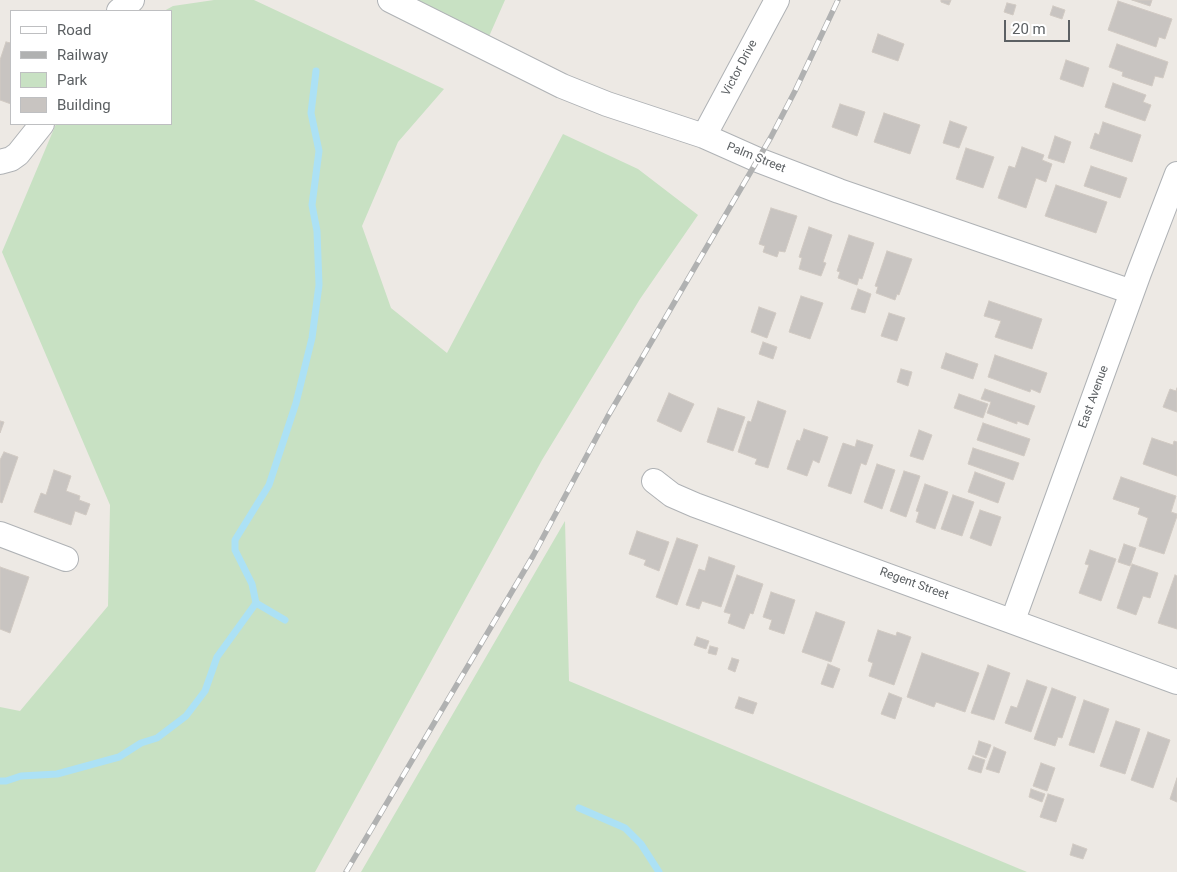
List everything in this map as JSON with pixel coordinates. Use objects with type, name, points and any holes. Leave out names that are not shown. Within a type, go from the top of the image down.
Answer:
[{"type":"street","points":[[120,10],[132,0]]},
{"type":"street","name":"Palm Street","points":[[390,0],[562,86],[643,118],[704,136],[839,191],[1132,292]]},
{"type":"street","name":"Victor Drive","points":[[704,136],[777,0]]},
{"type":"street","points":[[0,162],[5,162],[18,154],[41,125]]},
{"type":"street","name":"East Avenue","points":[[1013,620],[1132,292],[1177,174]]},
{"type":"street","name":"Regent Street","points":[[654,481],[672,495],[694,505],[1013,620],[1177,682]]},
{"type":"street","points":[[0,534],[66,558]]},
{"type":"green space","points":[[214,0],[254,0],[444,89],[398,142],[362,226],[391,308],[447,353],[563,134],[638,169],[698,215],[640,299],[542,460],[315,872],[0,872],[0,707],[20,711],[108,606],[110,505],[2,252],[56,125],[172,125],[172,10],[166,10],[173,6]]},
{"type":"green space","points":[[407,0],[505,0],[487,41]]},
{"type":"green space","points":[[565,521],[569,681],[1027,872],[361,872]]},
{"type":"building","points":[[941,0],[951,0],[949,5],[941,2]]},
{"type":"building","points":[[1132,0],[1152,0],[1150,6]]},
{"type":"building","points":[[1118,1],[1172,19],[1165,39],[1159,37],[1156,47],[1108,30]]},
{"type":"building","points":[[1007,3],[1016,5],[1013,15],[1004,12]]},
{"type":"building","points":[[1053,6],[1065,10],[1062,19],[1050,15]]},
{"type":"building","points":[[878,34],[904,44],[898,61],[872,52]]},
{"type":"building","points":[[6,42],[10,43],[10,104],[0,100],[0,60]]},
{"type":"building","points":[[1117,44],[1168,62],[1163,78],[1155,76],[1152,86],[1122,76],[1123,72],[1109,67]]},
{"type":"building","points":[[1066,60],[1089,68],[1083,87],[1060,79]]},
{"type":"building","points":[[1113,83],[1146,95],[1143,102],[1151,105],[1145,121],[1105,107]]},
{"type":"building","points":[[840,104],[865,112],[857,136],[832,127]]},
{"type":"building","points":[[884,113],[920,125],[910,154],[874,142]]},
{"type":"building","points":[[950,121],[967,127],[959,148],[943,143]]},
{"type":"building","points":[[1103,122],[1141,135],[1132,162],[1090,148],[1095,133],[1099,135]]},
{"type":"building","points":[[1055,136],[1071,142],[1064,163],[1048,158]]},
{"type":"building","points":[[1022,147],[1044,155],[1042,160],[1052,164],[1046,182],[1036,178],[1026,208],[998,198],[1009,166],[1015,168]]},
{"type":"building","points":[[966,148],[994,157],[983,188],[956,179]]},
{"type":"building","points":[[1091,166],[1127,178],[1120,198],[1084,186]]},
{"type":"building","points":[[1056,185],[1107,202],[1096,233],[1045,216]]},
{"type":"building","points":[[771,208],[797,216],[785,252],[779,251],[777,257],[763,252],[765,246],[759,244]]},
{"type":"building","points":[[809,227],[832,235],[823,262],[826,263],[821,276],[799,269],[802,258],[799,257]]},
{"type":"building","points":[[849,235],[874,243],[862,279],[859,278],[857,285],[838,278],[840,272],[837,271]]},
{"type":"building","points":[[887,251],[912,259],[899,295],[897,294],[895,300],[876,293],[878,287],[875,286]]},
{"type":"building","points":[[858,289],[871,294],[865,313],[851,309]]},
{"type":"building","points":[[801,296],[823,303],[810,339],[789,332]]},
{"type":"building","points":[[989,301],[1042,319],[1032,349],[995,337],[1001,321],[984,316]]},
{"type":"building","points":[[759,307],[776,313],[767,338],[751,332]]},
{"type":"building","points":[[889,313],[905,318],[897,341],[881,336]]},
{"type":"building","points":[[763,342],[777,347],[773,359],[759,354]]},
{"type":"building","points":[[946,353],[978,364],[973,379],[941,368]]},
{"type":"building","points":[[995,355],[1047,373],[1040,393],[1031,389],[1030,392],[988,377]]},
{"type":"building","points":[[901,369],[912,372],[908,386],[897,382]]},
{"type":"building","points":[[1177,388],[1177,412],[1163,407],[1170,389],[1176,391]]},
{"type":"building","points":[[985,389],[1035,406],[1028,425],[1017,421],[1017,424],[987,413],[991,402],[981,399]]},
{"type":"building","points":[[669,393],[694,404],[681,432],[657,421]]},
{"type":"building","points":[[959,394],[988,404],[983,418],[954,408]]},
{"type":"building","points":[[758,401],[786,411],[768,468],[755,464],[757,459],[738,452],[748,421],[751,422]]},
{"type":"building","points":[[718,408],[745,417],[733,451],[707,442]]},
{"type":"building","points":[[0,421],[4,422],[0,433]]},
{"type":"building","points":[[983,423],[1030,439],[1024,456],[977,440]]},
{"type":"building","points":[[804,429],[828,437],[819,463],[813,460],[807,476],[787,469],[797,440],[800,441]]},
{"type":"building","points":[[919,430],[932,435],[923,460],[910,456]]},
{"type":"building","points":[[1152,438],[1173,445],[1174,441],[1177,442],[1177,476],[1143,464]]},
{"type":"building","points":[[857,440],[873,445],[866,465],[861,463],[851,494],[828,486],[843,443],[855,447]]},
{"type":"building","points":[[973,448],[1019,463],[1013,480],[968,464]]},
{"type":"building","points":[[4,452],[18,457],[2,503],[0,502],[0,460]]},
{"type":"building","points":[[877,464],[895,470],[882,509],[864,502]]},
{"type":"building","points":[[54,470],[71,476],[66,491],[80,496],[79,500],[90,504],[86,515],[75,511],[71,525],[34,512],[41,493],[46,495]]},
{"type":"building","points":[[904,471],[920,476],[906,517],[890,511]]},
{"type":"building","points":[[975,472],[1005,483],[998,503],[968,492]]},
{"type":"building","points":[[1121,477],[1176,496],[1171,512],[1177,514],[1177,516],[1164,554],[1139,546],[1148,518],[1138,514],[1140,508],[1113,499]]},
{"type":"building","points":[[925,484],[948,492],[935,529],[916,522],[919,512],[916,511]]},
{"type":"building","points":[[953,495],[974,502],[962,536],[941,529]]},
{"type":"building","points":[[980,510],[1001,517],[991,546],[970,538]]},
{"type":"building","points":[[637,531],[669,542],[659,571],[644,565],[646,560],[629,554]]},
{"type":"building","points":[[677,538],[698,545],[677,605],[656,597]]},
{"type":"building","points":[[1124,544],[1136,548],[1130,566],[1118,562]]},
{"type":"building","points":[[1090,550],[1116,559],[1101,601],[1079,593],[1089,565],[1085,564]]},
{"type":"building","points":[[709,557],[735,566],[721,607],[702,601],[699,609],[686,605],[699,569],[705,571]]},
{"type":"building","points":[[1132,564],[1158,573],[1150,598],[1143,596],[1136,615],[1117,608]]},
{"type":"building","points":[[0,567],[29,577],[10,633],[0,629]]},
{"type":"building","points":[[737,575],[763,584],[753,614],[750,613],[744,629],[728,623],[731,614],[724,612]]},
{"type":"building","points":[[1175,575],[1177,576],[1177,629],[1158,623]]},
{"type":"building","points":[[771,592],[795,600],[784,634],[769,629],[772,620],[763,617]]},
{"type":"building","points":[[816,612],[845,622],[831,662],[802,652]]},
{"type":"building","points":[[878,630],[896,636],[897,632],[911,637],[894,685],[869,676],[873,663],[868,661]]},
{"type":"building","points":[[697,637],[709,641],[706,649],[694,645]]},
{"type":"building","points":[[710,646],[718,648],[716,655],[708,653]]},
{"type":"building","points":[[922,653],[979,673],[965,712],[936,702],[934,707],[907,697]]},
{"type":"building","points":[[732,658],[739,660],[735,672],[728,669]]},
{"type":"building","points":[[828,664],[840,669],[833,688],[821,684]]},
{"type":"building","points":[[988,665],[1010,673],[994,720],[971,713]]},
{"type":"building","points":[[1027,680],[1047,687],[1031,732],[1005,723],[1011,706],[1017,708]]},
{"type":"building","points":[[1052,688],[1076,697],[1062,738],[1058,737],[1055,746],[1034,739]]},
{"type":"building","points":[[889,693],[902,698],[895,719],[881,714]]},
{"type":"building","points":[[739,697],[757,703],[753,714],[735,708]]},
{"type":"building","points":[[1084,700],[1109,709],[1094,753],[1069,745]]},
{"type":"building","points":[[1116,721],[1140,729],[1125,774],[1100,766]]},
{"type":"building","points":[[1148,732],[1170,740],[1153,788],[1131,780]]},
{"type":"building","points":[[979,741],[991,745],[986,758],[975,754]]},
{"type":"building","points":[[994,747],[1006,752],[999,773],[986,769]]},
{"type":"building","points":[[973,756],[985,760],[981,773],[968,769]]},
{"type":"building","points":[[1041,763],[1055,768],[1047,791],[1033,786]]},
{"type":"building","points":[[1177,778],[1177,802],[1170,799]]},
{"type":"building","points":[[1031,789],[1045,794],[1042,802],[1029,797]]},
{"type":"building","points":[[1048,794],[1064,799],[1056,822],[1040,817]]},
{"type":"building","points":[[1073,844],[1087,849],[1083,859],[1070,855]]},
{"type":"waterway","points":[[285,620],[256,603],[252,584],[235,550],[235,540],[269,485],[296,403],[312,338],[319,285],[317,231],[312,205],[319,151],[311,113],[316,71]]},
{"type":"waterway","points":[[0,781],[21,776],[57,774],[119,757],[141,743],[157,738],[186,716],[205,691],[217,657],[256,603]]},
{"type":"waterway","points":[[579,808],[625,828],[641,844],[659,872]]},
{"type":"railway","points":[[346,872],[533,556],[608,416],[771,137],[838,0]]}]
